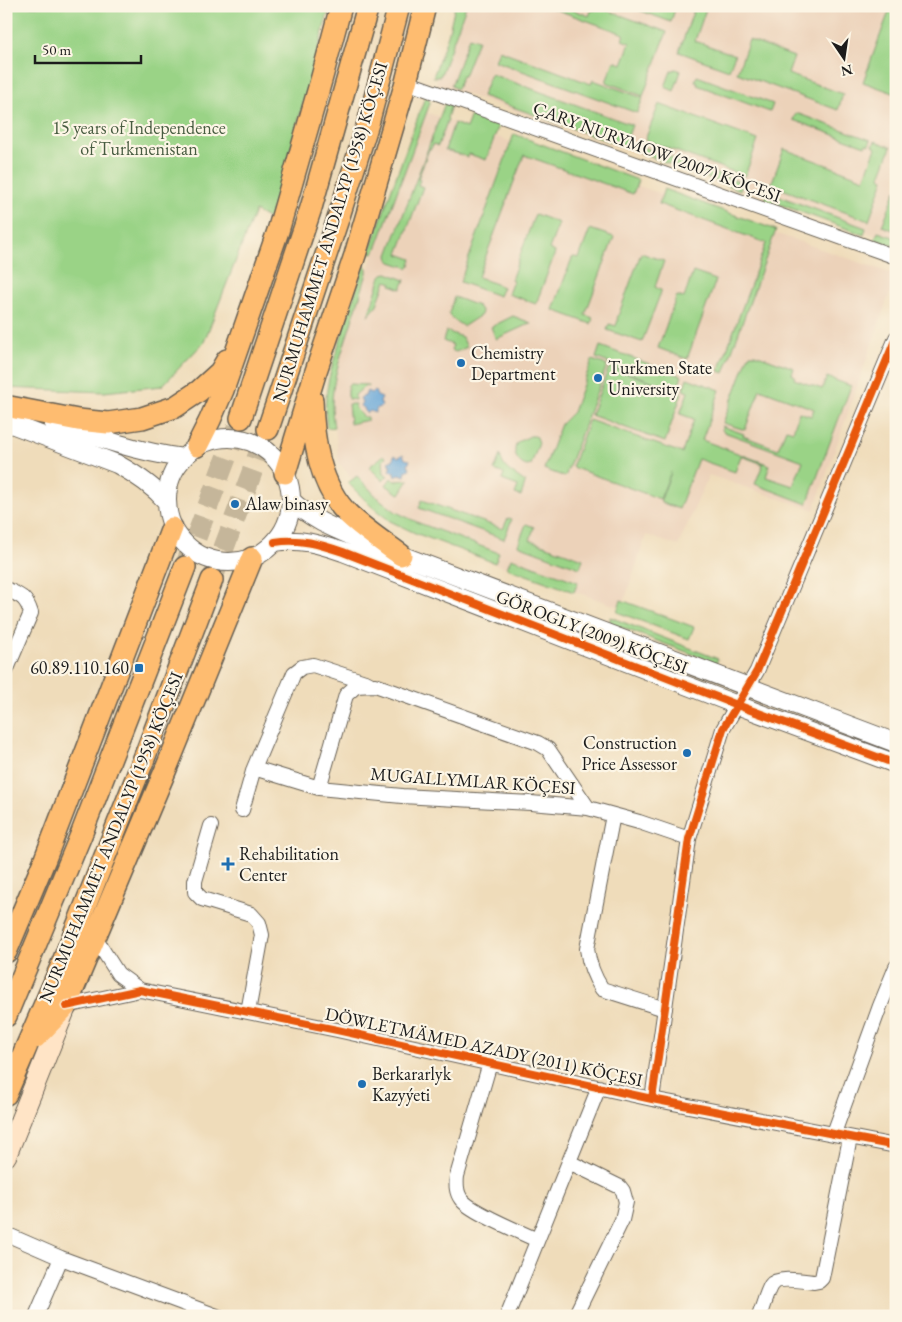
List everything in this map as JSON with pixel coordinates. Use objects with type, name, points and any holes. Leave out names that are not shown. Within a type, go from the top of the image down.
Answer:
[{"type":"main road","points":[[190,452],[210,420],[222,390],[278,231],[341,6]]},
{"type":"main road","name":"NURMUHAMMET ANDALYP (1958) KÖÇESI","points":[[241,418],[311,208],[368,6]]},
{"type":"main road","name":"NURMUHAMMET ANDALYP (1958) KÖÇESI","points":[[268,429],[340,213],[368,120],[398,6]]},
{"type":"main road","points":[[285,473],[315,374],[355,255],[406,82],[425,6]]},
{"type":"main road","points":[[7,411],[108,423],[142,418],[175,407],[199,391],[220,372],[242,336]]},
{"type":"main road","points":[[315,374],[312,400],[314,433],[319,461],[328,484],[339,504],[348,514],[401,555]]},
{"type":"main road","points":[[6,952],[45,859],[172,528]]},
{"type":"main road","points":[[6,1156],[66,1006],[252,558]]},
{"type":"main road","name":"NURMUHAMMET ANDALYP (1958) KÖÇESI","points":[[6,1016],[82,835],[185,567]]},
{"type":"main road","name":"NURMUHAMMET ANDALYP (1958) KÖÇESI","points":[[6,1094],[60,969],[143,761],[212,580]]},
{"type":"main road","points":[[45,859],[82,835]]},
{"type":"main road","points":[[95,938],[104,856]]},
{"type":"main road","points":[[24,1049],[66,1006]]},
{"type":"street","name":"ÇARY NURYMOW (2007) KÖÇESI","points":[[406,82],[896,257]]},
{"type":"street","points":[[652,1099],[689,839],[723,729],[757,671],[896,338]]},
{"type":"street","points":[[7,411],[161,455],[190,452]]},
{"type":"street","points":[[7,411],[130,471],[149,484],[166,501]]},
{"type":"street","points":[[233,438],[251,442],[275,457],[285,473],[289,481],[292,500],[289,518],[281,535],[275,542],[252,558],[234,562],[215,561],[198,555],[183,543],[172,528],[166,501],[172,474],[190,452],[206,442],[233,438]]},
{"type":"street","name":"GÖROGLY (2009) KÖÇESI","points":[[292,500],[302,510],[333,529],[896,743]]},
{"type":"street","name":"GÖROGLY (2009) KÖÇESI","points":[[275,542],[301,541],[343,552],[737,705],[896,764]]},
{"type":"street","points":[[6,589],[23,597],[31,613],[6,671]]},
{"type":"street","points":[[242,810],[254,768],[294,673],[302,667],[312,665],[375,685],[538,743],[548,749],[588,808]]},
{"type":"street","points":[[319,788],[346,695],[356,686],[375,685]]},
{"type":"street","name":"MUGALLYMLAR KÖÇESI","points":[[254,768],[319,788],[402,796],[531,802],[588,808],[639,822],[689,839]]},
{"type":"street","points":[[612,815],[587,949],[588,961],[602,989],[665,1009]]},
{"type":"street","points":[[211,826],[195,881],[195,892],[202,899],[251,914],[259,923],[262,935],[248,1012]]},
{"type":"street","points":[[6,922],[45,859]]},
{"type":"street","name":"NURMUHAMMET ANDALYP (1958) KÖÇESI","points":[[95,938],[118,974],[140,990]]},
{"type":"street","points":[[834,1134],[896,967]]},
{"type":"street","name":"DÖWLETMÄMED AZADY (2011) KÖÇESI","points":[[66,1006],[140,990],[337,1030],[652,1099],[896,1146]]},
{"type":"street","points":[[490,1063],[457,1176],[456,1189],[460,1199],[472,1210],[537,1240]]},
{"type":"street","points":[[507,1316],[599,1087]]},
{"type":"street","points":[[759,1316],[771,1285],[775,1282],[781,1280],[814,1282],[822,1278],[850,1138]]},
{"type":"street","points":[[569,1162],[620,1186],[626,1202],[622,1220],[575,1316]]},
{"type":"street","points":[[6,1234],[61,1258],[217,1316]]},
{"type":"street","points":[[36,1316],[61,1258]]},
{"type":"shaded area","points":[[458,6],[896,6],[896,242],[436,84]]},
{"type":"shaded area","name":"Turkmen State University","points":[[425,112],[896,275],[814,510],[709,475],[678,546],[646,535],[622,608],[490,562],[379,511],[339,463],[332,403],[338,353]]},
{"type":"green space","name":"15 years of Independence of Turkmenistan","points":[[6,6],[330,6],[285,169],[269,219],[255,211],[204,342],[162,386],[104,392],[6,388]]},
{"type":"green space","points":[[455,6],[466,6],[441,75],[433,77],[448,35]]},
{"type":"green space","points":[[553,6],[563,6],[589,16],[591,11],[601,8],[667,32],[643,96],[606,82],[614,61],[622,64],[630,43],[622,40],[624,34],[552,8]]},
{"type":"green space","points":[[628,6],[676,6],[671,22]]},
{"type":"green space","points":[[695,6],[707,6],[695,41],[735,55],[729,70],[679,52]]},
{"type":"green space","points":[[891,6],[896,6],[896,94],[863,82]]},
{"type":"green space","points":[[469,37],[478,40],[457,89],[451,86]]},
{"type":"green space","points":[[749,40],[794,57],[788,74],[843,94],[838,110],[737,73]]},
{"type":"green space","points":[[499,50],[591,84],[593,80],[643,98],[637,113],[495,61]]},
{"type":"green space","points":[[676,69],[681,71],[674,91],[665,87],[671,71]]},
{"type":"green space","points":[[491,74],[632,125],[624,147],[482,96]]},
{"type":"green space","points":[[697,76],[773,104],[770,112],[697,85],[698,82],[695,81]]},
{"type":"green space","points":[[425,97],[429,99],[430,103],[376,249],[373,253],[369,252]]},
{"type":"green space","points":[[445,103],[451,105],[448,119],[438,146],[433,144],[431,149],[429,149],[418,179],[420,180],[418,185],[423,187],[398,254],[412,259],[409,268],[391,262],[388,255]]},
{"type":"green space","points":[[659,104],[758,140],[745,176],[645,140]]},
{"type":"green space","points":[[796,113],[871,140],[869,145],[866,144],[865,146],[793,120]]},
{"type":"green space","points":[[471,115],[499,125],[486,160],[469,154],[468,157],[445,150],[454,123],[466,128]]},
{"type":"green space","points":[[514,134],[638,180],[633,194],[524,155],[478,277],[503,287],[499,296],[460,282]]},
{"type":"green space","points":[[875,141],[891,147],[880,177],[884,179],[869,221],[771,185],[784,149],[864,179],[876,148],[873,146]]},
{"type":"green space","points":[[643,147],[742,183],[740,190],[640,153]]},
{"type":"green space","points":[[664,189],[776,230],[724,373],[719,371],[766,243],[659,204]]},
{"type":"green space","points":[[896,190],[896,231],[882,226]]},
{"type":"green space","points":[[768,192],[866,228],[864,235],[765,199]]},
{"type":"green space","points":[[535,214],[559,223],[549,249],[555,253],[536,304],[508,294],[513,281],[511,280]]},
{"type":"green space","points":[[590,229],[614,237],[585,315],[593,318],[591,324],[553,310],[572,258],[579,258]]},
{"type":"green space","points":[[878,232],[896,238],[896,247],[875,239]]},
{"type":"green space","points":[[641,253],[664,261],[655,287],[661,290],[661,292],[642,342],[607,330],[609,324],[616,326]]},
{"type":"green space","points":[[364,265],[367,268],[367,273],[334,381],[332,415],[334,427],[327,428],[326,403],[329,379]]},
{"type":"green space","points":[[693,272],[716,280],[687,359],[658,348],[676,298],[677,296],[684,298]]},
{"type":"green space","points":[[387,273],[405,280],[401,289],[386,281],[376,307],[368,316],[381,276]]},
{"type":"green space","points":[[454,297],[478,306],[482,312],[481,315],[464,326],[455,321],[449,313]]},
{"type":"green space","points":[[513,316],[531,323],[496,339],[491,327]]},
{"type":"green space","points":[[446,331],[462,337],[467,347],[456,352],[451,350],[453,345],[443,341]]},
{"type":"green space","points":[[600,346],[682,376],[677,391],[682,393],[665,442],[591,415],[609,367],[673,389],[616,368],[617,366],[596,358]]},
{"type":"green space","points":[[750,354],[755,354],[794,368],[792,374],[795,376],[794,379],[822,389],[827,377],[851,386],[807,504],[755,484],[763,464],[741,456],[735,472],[698,459],[679,509],[660,502],[671,472],[660,499],[572,467],[589,420],[682,453],[694,419],[680,414],[688,392],[683,390],[687,378],[720,390],[702,440],[770,465],[766,477],[793,486],[803,461],[722,430],[722,426],[778,449],[786,429],[793,431],[799,412],[811,416],[814,409],[760,389],[745,430],[723,423]]},
{"type":"green space","points":[[592,360],[607,365],[565,477],[544,469],[561,424],[573,412]]},
{"type":"green space","points":[[348,385],[369,385],[369,387],[365,386],[355,395],[355,400],[348,399]]},
{"type":"green space","points":[[348,404],[355,404],[355,408],[364,417],[368,417],[368,420],[350,424]]},
{"type":"green space","points":[[530,436],[537,437],[539,443],[531,465],[527,466],[520,463],[515,449],[518,442]]},
{"type":"green space","points":[[384,455],[386,457],[383,460],[384,473],[388,476],[383,481],[369,467]]},
{"type":"green space","points":[[500,455],[509,471],[525,482],[521,496],[515,494],[518,486],[502,480],[504,474],[494,470]]},
{"type":"green space","points":[[357,476],[378,498],[396,512],[419,523],[499,553],[495,563],[415,533],[390,521],[371,506],[348,483]]},
{"type":"green space","points":[[391,478],[394,481],[409,480],[400,494],[386,485]]},
{"type":"green space","points":[[422,500],[503,529],[508,518],[512,519],[504,539],[419,508]]},
{"type":"green space","points":[[526,524],[534,527],[530,540],[583,559],[580,568],[518,545]]},
{"type":"green space","points":[[511,558],[578,582],[574,592],[507,568]]},
{"type":"green space","points":[[621,600],[694,627],[689,639],[617,612]]},
{"type":"green space","points":[[610,617],[718,659],[716,663],[612,624]]},
{"type":"water","points":[[367,391],[371,393],[375,391],[377,396],[382,398],[380,402],[382,406],[377,408],[375,413],[371,411],[366,413],[364,408],[360,406],[362,402],[360,398],[365,396]]},
{"type":"water","points":[[403,454],[405,459],[410,460],[408,465],[410,469],[406,471],[405,476],[400,474],[396,477],[394,472],[389,471],[391,466],[388,462],[393,460],[394,455],[399,457]]},
{"type":"tunnel","points":[[185,567],[241,418]]},
{"type":"tunnel","points":[[212,580],[268,429]]},
{"type":"cycle path","points":[[652,1099],[689,839],[723,729],[757,671],[896,338]]},
{"type":"cycle path","points":[[275,542],[309,542],[343,552],[737,705],[896,764]]},
{"type":"cycle path","points":[[66,1006],[140,990],[337,1030],[652,1099],[896,1146]]},
{"type":"place","name":"Chemistry Department","points":[[461,363]]},
{"type":"place","name":"Turkmen State University","points":[[598,378]]},
{"type":"place","name":"Alaw binasy","points":[[235,504]]},
{"type":"place","name":"60.89.110.160","points":[[139,668]]},
{"type":"place","name":"Construction Price Assessor","points":[[687,753]]},
{"type":"place","name":"Rehabilitation Center","points":[[228,864]]},
{"type":"place","name":"Berkararlyk Kazyýeti","points":[[362,1084]]}]
